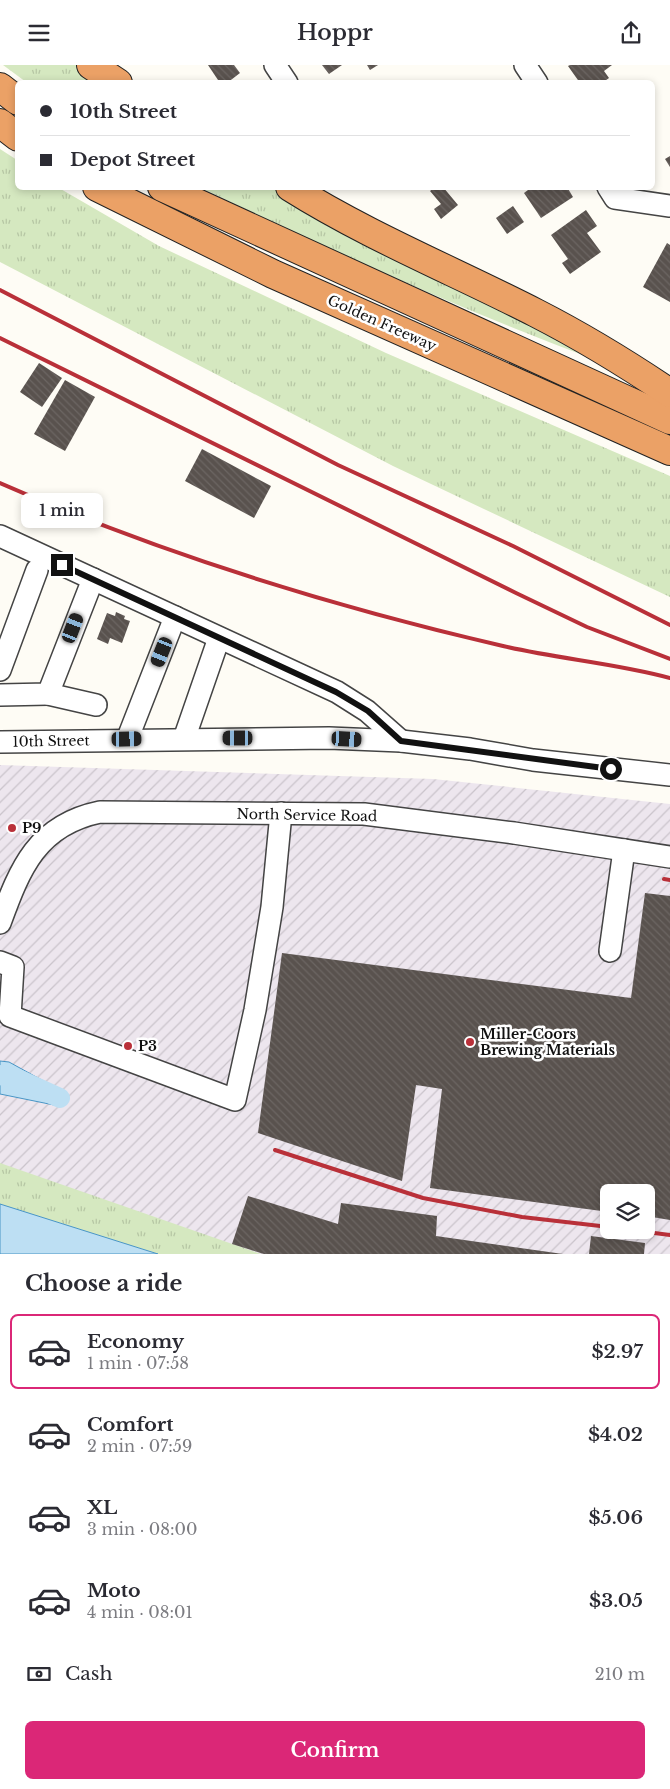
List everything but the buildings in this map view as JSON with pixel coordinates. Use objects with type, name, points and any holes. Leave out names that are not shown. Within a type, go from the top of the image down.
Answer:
[{"type":"highway","points":[[91,65],[114,80]]},
{"type":"highway","points":[[0,87],[15,99]]},
{"type":"highway","points":[[0,123],[15,135]]},
{"type":"highway","name":"Golden Freeway","points":[[103,190],[273,274],[670,451]]},
{"type":"highway","points":[[169,190],[670,420]]},
{"type":"highway","points":[[295,190],[353,223],[537,314],[601,348],[670,393]]},
{"type":"street","points":[[275,65],[285,80]]},
{"type":"street","points":[[525,65],[535,80]]},
{"type":"street","points":[[610,190],[615,198],[670,206]]},
{"type":"street","points":[[0,536],[336,692],[368,711],[401,741]]},
{"type":"street","points":[[0,670],[37,570]]},
{"type":"street","points":[[48,694],[92,579]]},
{"type":"street","points":[[127,739],[176,617]]},
{"type":"street","points":[[184,739],[219,638]]},
{"type":"street","points":[[0,695],[48,694],[96,705]]},
{"type":"street","name":"10th Street","points":[[0,742],[329,738],[401,741],[470,749],[533,760],[670,775]]},
{"type":"street","name":"North Service Road","points":[[0,923],[19,874],[29,857],[50,833],[82,816],[100,812],[280,813],[396,817],[670,857]]},
{"type":"street","points":[[0,962],[13,967],[10,1016],[235,1100],[255,1010],[272,907],[280,813]]},
{"type":"street","points":[[610,951],[624,850]]},
{"type":"shaded area","points":[[0,765],[433,779],[670,804],[670,1254],[0,1254]]},
{"type":"green space","points":[[3,65],[83,65],[105,80],[23,80]]},
{"type":"green space","points":[[0,149],[15,159],[15,190],[62,190],[159,246],[386,353],[670,476],[670,597],[393,466],[0,262]]},
{"type":"green space","points":[[205,190],[283,190],[599,361],[498,322],[299,234]]},
{"type":"green space","points":[[0,1163],[261,1254],[158,1254],[0,1204]]},
{"type":"water","points":[[0,1061],[9,1062],[60,1090],[54,1105],[0,1094]]},
{"type":"water","points":[[0,1204],[158,1254],[0,1254]]},
{"type":"waterway","points":[[0,1075],[18,1079],[60,1098]]},
{"type":"railway","points":[[0,290],[338,465],[513,546],[670,625]]},
{"type":"railway","points":[[0,338],[516,593],[587,627],[670,659]]},
{"type":"railway","points":[[0,483],[123,533],[311,596],[503,646],[670,678]]},
{"type":"railway","points":[[664,879],[670,880]]},
{"type":"railway","points":[[275,1150],[423,1198],[522,1217],[600,1226]]},
{"type":"railway","points":[[655,1233],[670,1235]]},
{"type":"place","name":"P9","points":[[12,828]]},
{"type":"place","name":"Miller-Coors Brewing Materials","points":[[470,1042]]},
{"type":"place","name":"P3","points":[[128,1046]]},
{"type":"route","points":[[62,565],[336,692],[368,711],[401,741],[611,769]]}]
